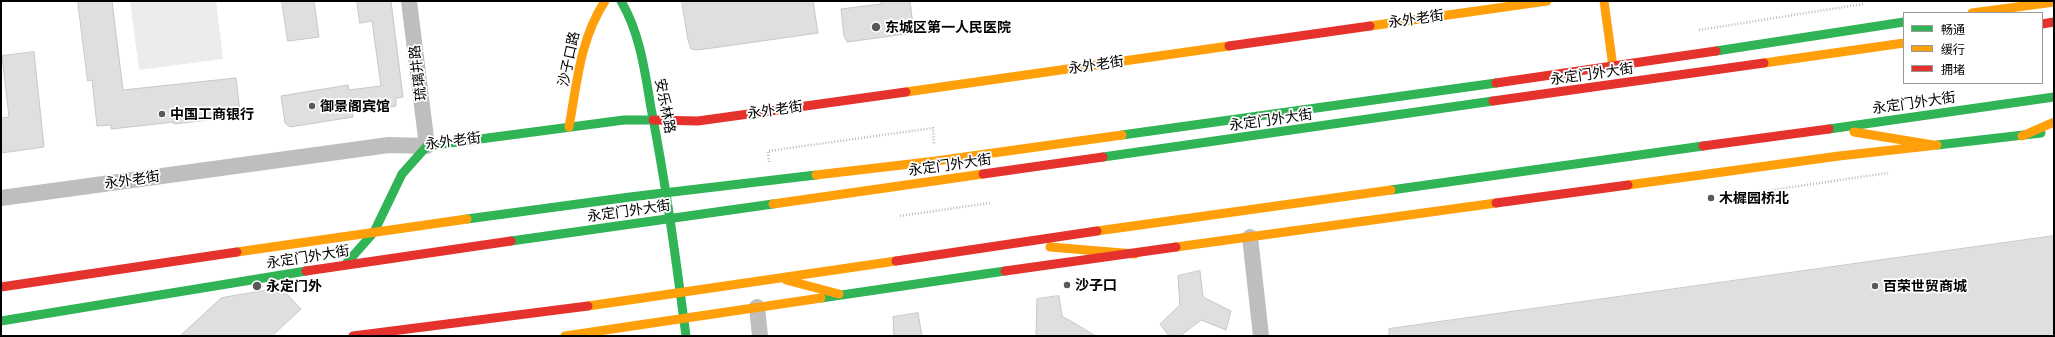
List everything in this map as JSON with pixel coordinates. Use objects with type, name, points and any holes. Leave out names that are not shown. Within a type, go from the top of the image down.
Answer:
[{"type":"main road","name":"沙子口路","points":[[569,127],[586,38],[597,12],[605,1]]},
{"type":"main road","name":"安乐林路","points":[[621,1],[632,20],[639,46],[654,121],[667,193],[686,336]]},
{"type":"main road","name":"永外老街","points":[[427,146],[624,120],[698,121],[1547,1]]},
{"type":"main road","points":[[1604,1],[1613,67]]},
{"type":"main road","points":[[1979,12],[2054,2]]},
{"type":"main road","name":"永定门外大街","points":[[1,287],[374,232],[667,193],[930,162],[1613,67],[1903,22]]},
{"type":"main road","points":[[2043,24],[2054,22]]},
{"type":"main road","name":"永定门外大街","points":[[1,321],[345,265],[1903,43]]},
{"type":"main road","name":"永定门外大街","points":[[353,336],[680,293],[1007,244],[1835,129],[2054,97]]},
{"type":"main road","points":[[2022,136],[2054,122]]},
{"type":"main road","points":[[1835,129],[1933,145]]},
{"type":"main road","points":[[565,336],[839,294],[1839,156],[2022,136],[2054,131]]},
{"type":"main road","points":[[345,265],[374,232],[402,174],[427,146]]},
{"type":"main road","points":[[1007,244],[1135,254]]},
{"type":"main road","points":[[777,278],[839,294]]},
{"type":"street","name":"琉璃井路","points":[[409,1],[427,146]]},
{"type":"street","name":"永外老街","points":[[1,198],[389,145],[427,146]]},
{"type":"street","points":[[1250,238],[1261,336]]},
{"type":"street","points":[[758,307],[760,336]]},
{"type":"path","points":[[1699,30],[1864,4]]},
{"type":"path","points":[[768,151],[933,128]]},
{"type":"path","points":[[1724,197],[1888,173]]},
{"type":"path","points":[[900,216],[990,203]]},
{"type":"shaded area","points":[[130,1],[216,1],[223,59],[139,70]]},
{"type":"building","points":[[78,1],[112,1],[123,90],[236,78],[240,112],[226,113],[227,118],[174,124],[174,122],[111,129],[111,125],[97,126],[92,80],[88,81]]},
{"type":"building","points":[[282,1],[314,1],[319,37],[288,41]]},
{"type":"building","points":[[357,1],[391,1],[403,97],[396,98],[396,106],[352,112],[353,117],[290,127],[285,123],[281,96],[348,85],[349,90],[381,86],[372,21],[360,23]]},
{"type":"building","points":[[682,1],[813,1],[818,33],[698,50],[691,49],[688,40]]},
{"type":"building","points":[[881,1],[910,1],[914,33],[847,42],[844,36],[841,9],[881,4]]},
{"type":"building","points":[[34,52],[44,147],[1,153],[1,118],[9,117],[2,56]]},
{"type":"building","name":"百荣世贸商城","points":[[2054,236],[2054,336],[1389,336],[1389,329]]},
{"type":"building","points":[[1200,271],[1203,297],[1231,311],[1226,330],[1201,320],[1180,336],[1169,336],[1160,324],[1180,305],[1178,276]]},
{"type":"building","name":"永定门外","points":[[281,288],[301,309],[272,336],[180,336],[221,298]]},
{"type":"building","points":[[1059,296],[1062,316],[1096,336],[1036,336],[1037,299]]},
{"type":"building","points":[[918,313],[922,336],[894,336],[893,317]]},
{"type":"traffic: fast","points":[[621,1],[633,26],[644,67],[666,194],[686,336]]},
{"type":"traffic: fast","points":[[1716,51],[1903,22]]},
{"type":"traffic: fast","points":[[1122,135],[1496,83]]},
{"type":"traffic: fast","points":[[1829,129],[2054,97]]},
{"type":"traffic: fast","points":[[1103,157],[1493,101]]},
{"type":"traffic: fast","points":[[374,232],[402,174],[427,146],[624,120],[653,120]]},
{"type":"traffic: fast","points":[[1937,145],[2041,133]]},
{"type":"traffic: fast","points":[[1391,190],[1703,146]]},
{"type":"traffic: fast","points":[[467,219],[630,197],[816,175]]},
{"type":"traffic: fast","points":[[511,241],[773,204]]},
{"type":"traffic: fast","points":[[345,265],[374,232]]},
{"type":"traffic: fast","points":[[1,321],[306,271]]},
{"type":"traffic: fast","points":[[821,298],[1005,271]]},
{"type":"traffic: slow","points":[[569,127],[577,78],[585,46],[590,31],[605,1]]},
{"type":"traffic: slow","points":[[1370,26],[1547,1]]},
{"type":"traffic: slow","points":[[1604,1],[1613,67]]},
{"type":"traffic: slow","points":[[1979,12],[2054,2]]},
{"type":"traffic: slow","points":[[1764,63],[1903,43]]},
{"type":"traffic: slow","points":[[906,92],[1229,46]]},
{"type":"traffic: slow","points":[[2022,136],[2054,122]]},
{"type":"traffic: slow","points":[[1854,132],[1933,145]]},
{"type":"traffic: slow","points":[[816,175],[936,161],[1122,135]]},
{"type":"traffic: slow","points":[[1628,185],[1839,156],[1937,145]]},
{"type":"traffic: slow","points":[[773,204],[983,174]]},
{"type":"traffic: slow","points":[[1097,231],[1391,190]]},
{"type":"traffic: slow","points":[[1176,247],[1496,203]]},
{"type":"traffic: slow","points":[[237,252],[467,219]]},
{"type":"traffic: slow","points":[[1050,247],[1135,254]]},
{"type":"traffic: slow","points":[[588,306],[896,261]]},
{"type":"traffic: slow","points":[[786,280],[839,294]]},
{"type":"traffic: slow","points":[[565,336],[821,298]]},
{"type":"traffic: jam","points":[[2043,24],[2054,22]]},
{"type":"traffic: jam","points":[[1229,46],[1370,26]]},
{"type":"traffic: jam","points":[[1496,83],[1716,51]]},
{"type":"traffic: jam","points":[[1493,101],[1764,63]]},
{"type":"traffic: jam","points":[[653,120],[698,121],[906,92]]},
{"type":"traffic: jam","points":[[1703,146],[1829,129]]},
{"type":"traffic: jam","points":[[983,174],[1103,157]]},
{"type":"traffic: jam","points":[[1496,203],[1628,185]]},
{"type":"traffic: jam","points":[[896,261],[1097,231]]},
{"type":"traffic: jam","points":[[306,271],[511,241]]},
{"type":"traffic: jam","points":[[1005,271],[1176,247]]},
{"type":"traffic: jam","points":[[1,287],[237,252]]},
{"type":"traffic: jam","points":[[353,336],[588,306]]},
{"type":"place","name":"东城区第一人民医院","points":[[876,27]]},
{"type":"place","name":"御景阁宾馆","points":[[312,106]]},
{"type":"place","name":"中国工商银行","points":[[162,114]]},
{"type":"place","name":"木樨园桥北","points":[[1711,198]]},
{"type":"place","name":"沙子口","points":[[1067,285]]},
{"type":"place","name":"永定门外","points":[[257,286]]},
{"type":"place","name":"百荣世贸商城","points":[[1875,286]]}]
